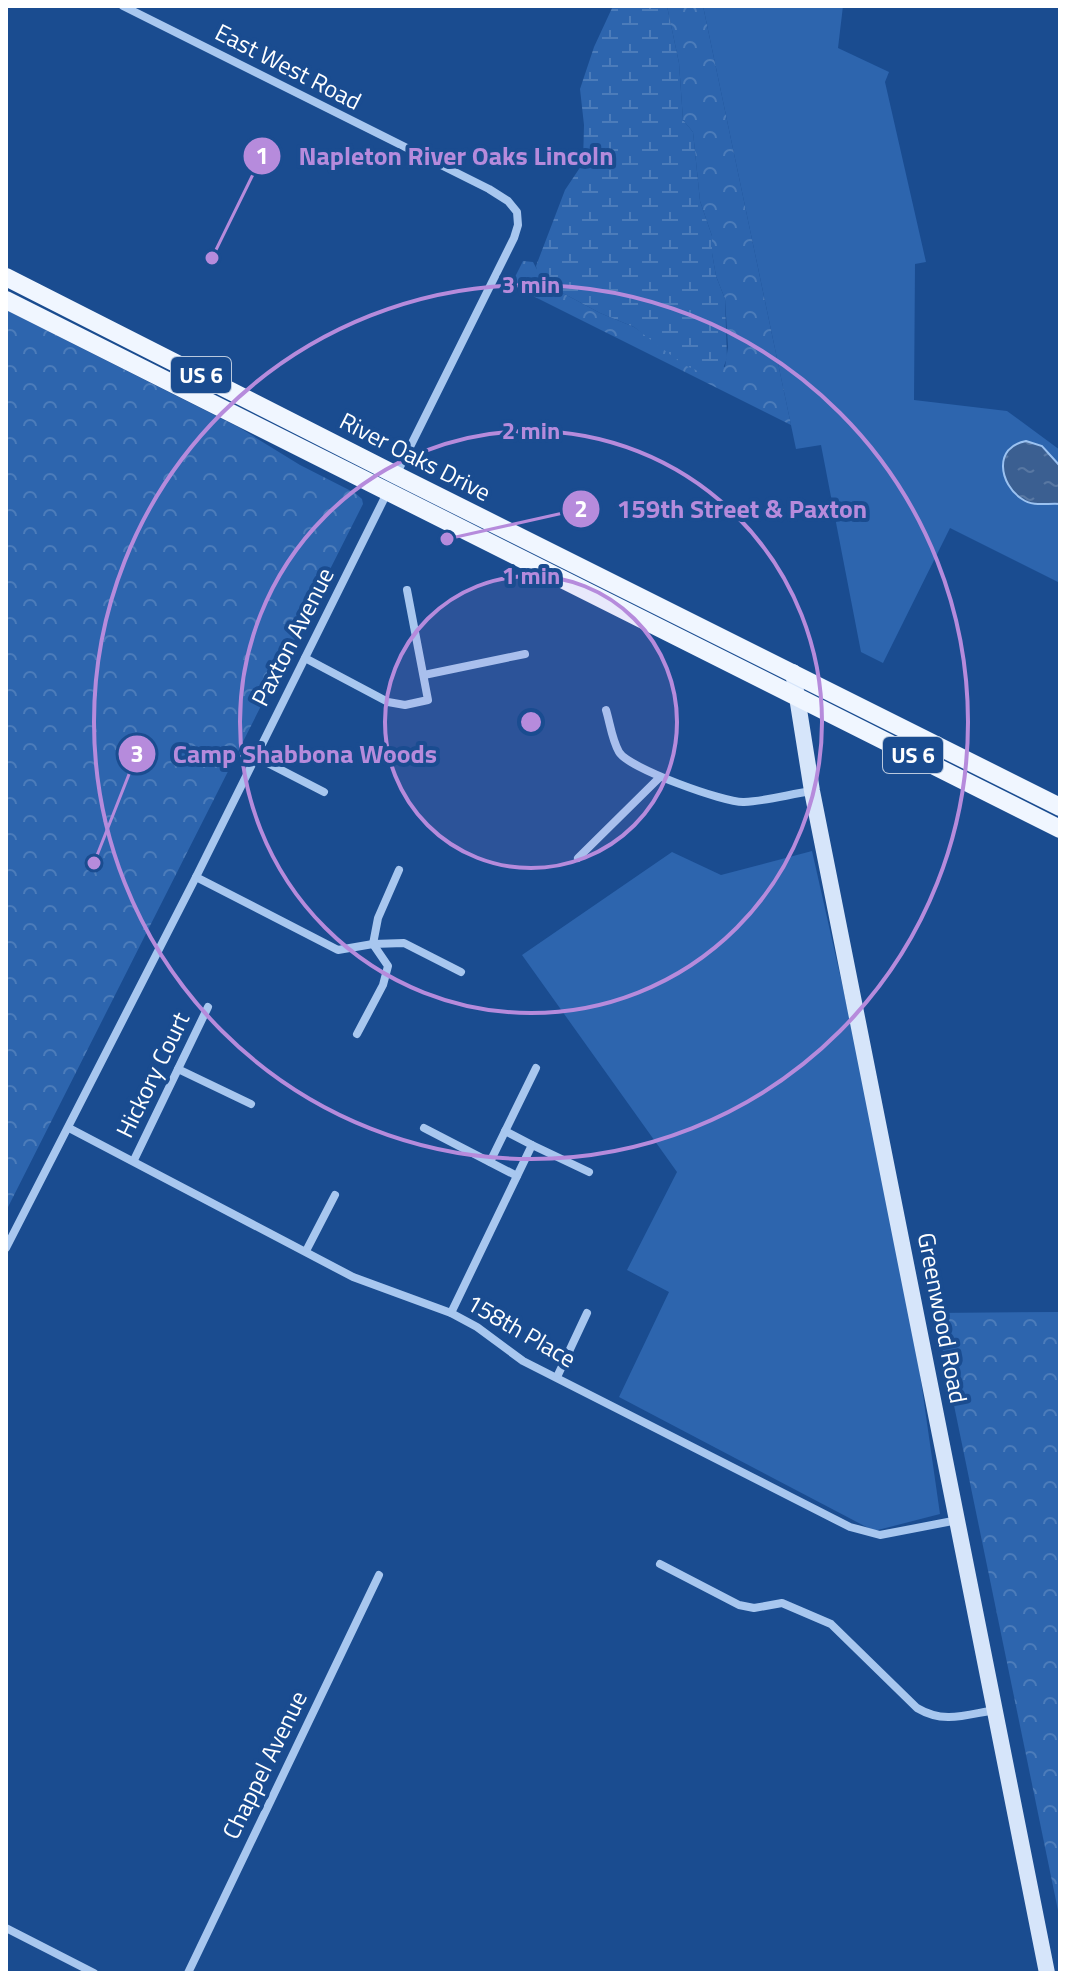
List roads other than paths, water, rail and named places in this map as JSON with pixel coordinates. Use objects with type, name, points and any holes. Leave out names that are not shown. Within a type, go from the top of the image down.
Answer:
[{"type":"main road","name":"River Oaks Drive","points":[[6,277],[1060,807]]},
{"type":"main road","name":"River Oaks Drive","points":[[6,300],[1060,829]]},
{"type":"street","name":"East West Road","points":[[123,6],[489,189],[508,201],[517,212]]},
{"type":"street","name":"Paxton Avenue","points":[[6,1248],[196,877],[514,238],[518,225],[517,212]]},
{"type":"street","points":[[305,658],[388,702],[405,705],[428,700],[407,590]]},
{"type":"street","points":[[424,675],[525,654]]},
{"type":"street","name":"Greenwood Road","points":[[793,672],[812,791],[1047,1973]]},
{"type":"street","points":[[606,710],[619,753],[633,765],[660,777],[718,798],[742,803],[812,791]]},
{"type":"street","points":[[256,757],[324,792]]},
{"type":"street","points":[[578,858],[660,777]]},
{"type":"street","points":[[357,1034],[383,985],[388,966],[373,944],[378,918],[399,870]]},
{"type":"street","points":[[196,877],[338,950],[404,943],[461,972]]},
{"type":"street","name":"Hickory Court","points":[[134,1160],[208,1007]]},
{"type":"street","points":[[490,1162],[536,1068]]},
{"type":"street","points":[[178,1069],[251,1104]]},
{"type":"street","name":"158th Place","points":[[69,1128],[353,1277],[451,1313],[477,1327],[523,1361],[866,1533],[880,1535],[958,1520]]},
{"type":"street","points":[[424,1128],[517,1176]]},
{"type":"street","points":[[505,1131],[589,1172]]},
{"type":"street","points":[[451,1313],[532,1145]]},
{"type":"street","points":[[306,1251],[335,1195]]},
{"type":"street","points":[[557,1377],[587,1313]]},
{"type":"street","points":[[660,1564],[739,1605],[754,1608],[782,1603],[831,1624],[917,1708],[932,1717],[948,1719],[995,1710]]},
{"type":"street","name":"Chappel Avenue","points":[[188,1973],[379,1575]]},
{"type":"street","points":[[6,1928],[94,1973]]},
{"type":"water","points":[[1026,441],[1042,446],[1060,466],[1060,504],[1026,501],[1008,484],[1004,476],[1004,458],[1008,450]]},
{"type":"place","name":"Napleton River Oaks Lincoln","points":[[212,258]]},
{"type":"place","name":"159th Street & Paxton","points":[[447,539]]},
{"type":"place","name":"Camp Shabbona Woods","points":[[94,863]]}]
